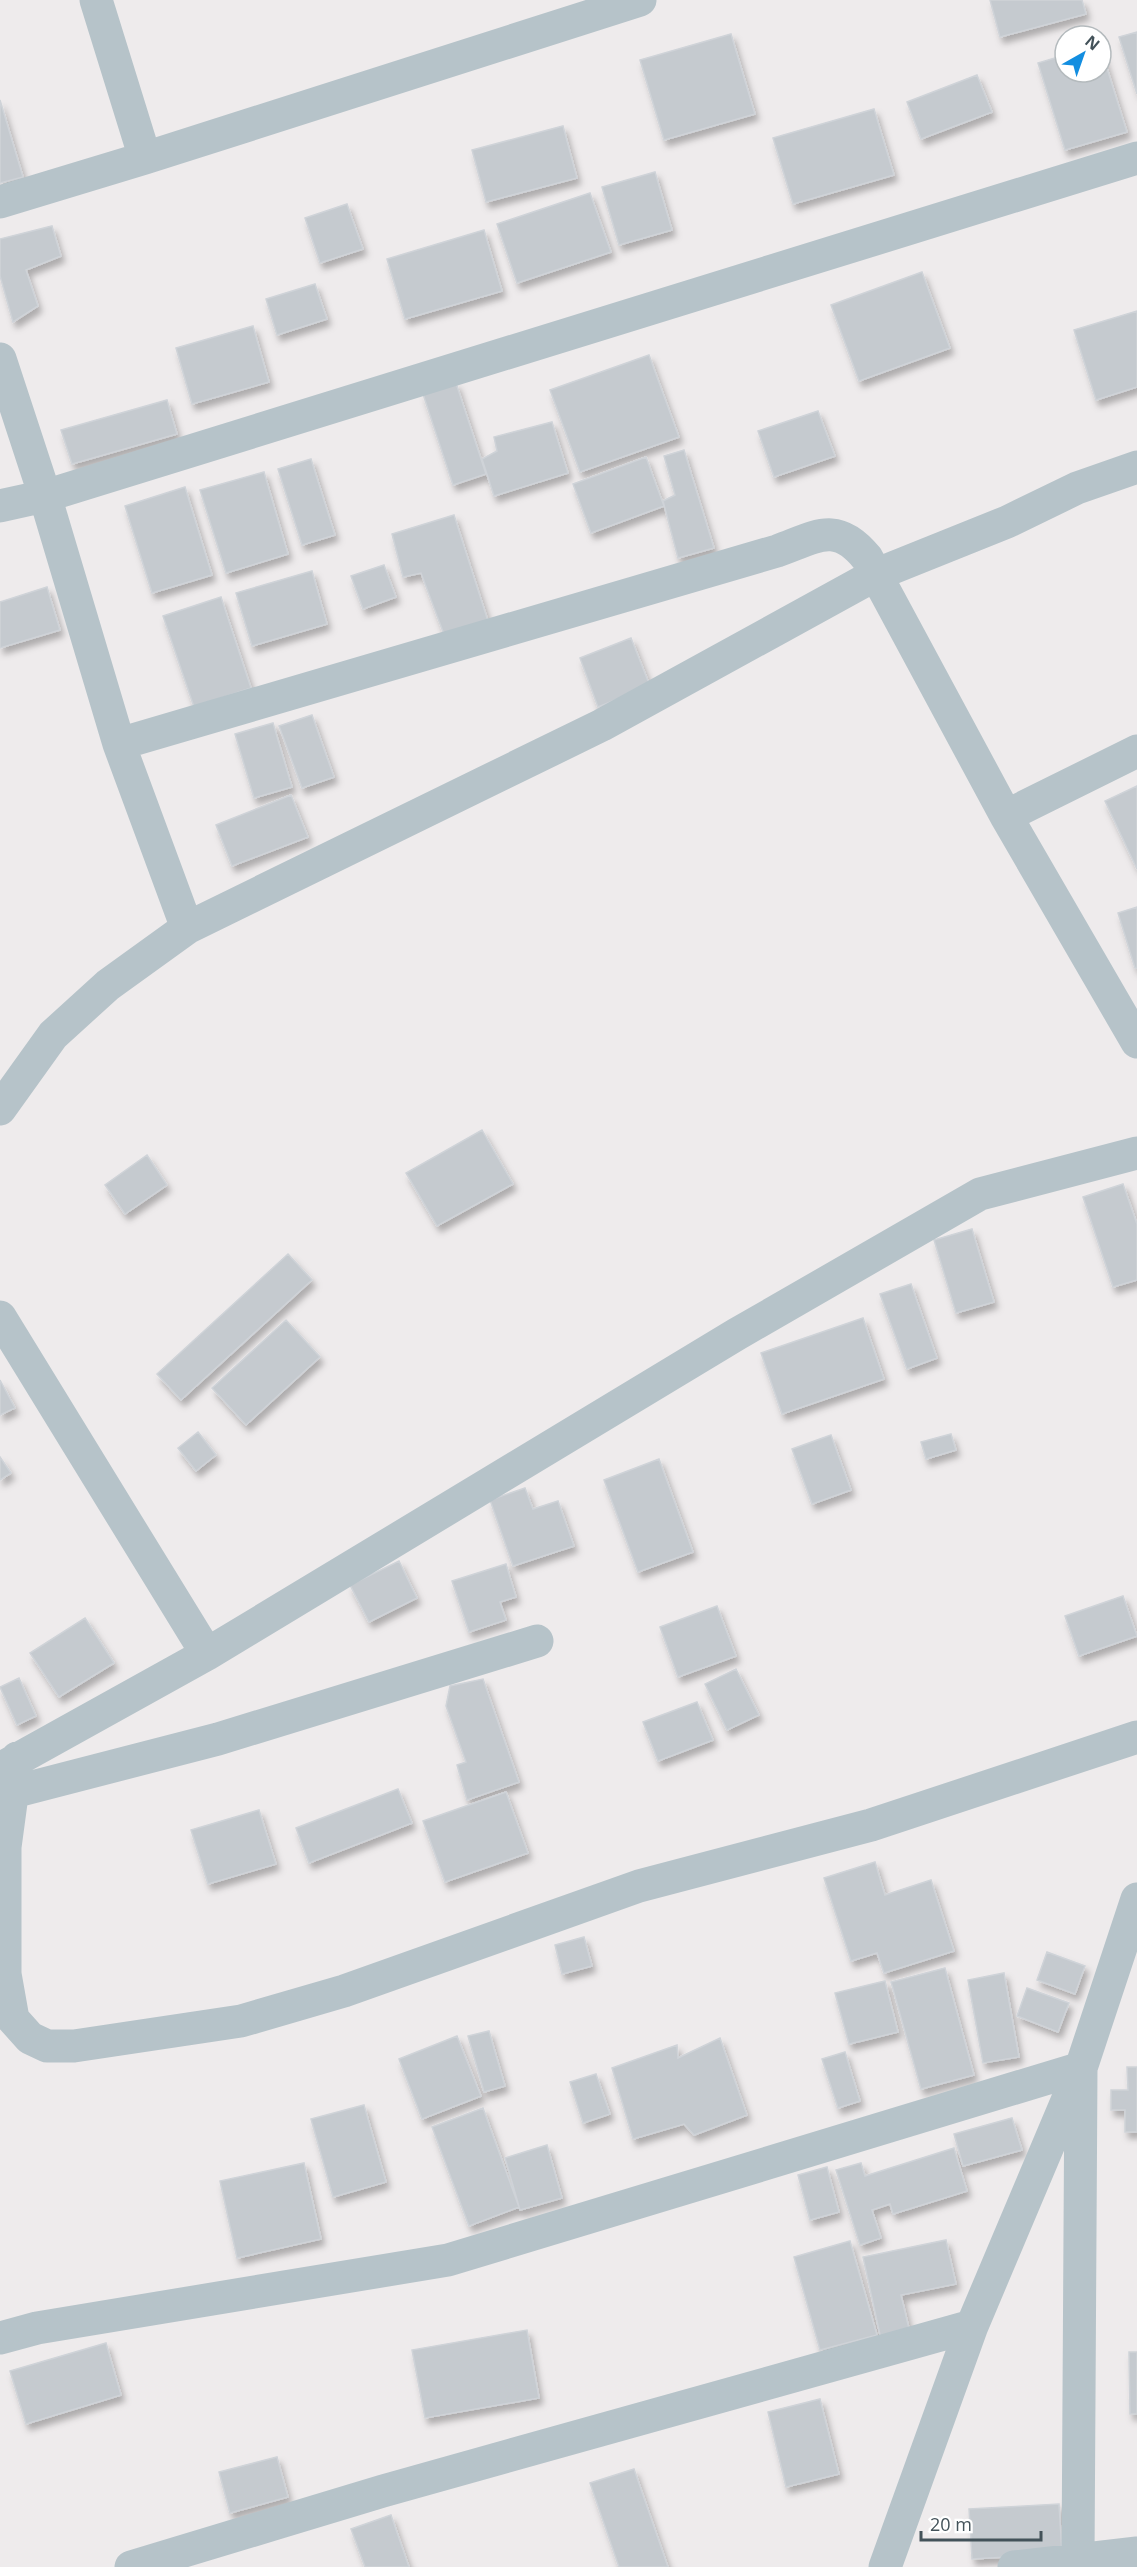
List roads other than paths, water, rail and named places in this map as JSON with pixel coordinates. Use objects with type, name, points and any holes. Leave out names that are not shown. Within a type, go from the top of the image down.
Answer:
[{"type":"street","points":[[96,0],[145,158]]},
{"type":"street","points":[[0,202],[640,0]]},
{"type":"street","points":[[0,506],[45,496],[1137,158]]},
{"type":"street","points":[[0,358],[45,496],[119,744],[187,928]]},
{"type":"street","points":[[0,1109],[53,1035],[108,985],[187,928],[602,725],[875,575],[1007,522],[1077,488],[1137,467]]},
{"type":"street","points":[[119,744],[826,535],[840,535],[850,540],[867,558],[1006,816],[1137,1042]]},
{"type":"street","points":[[1006,816],[1137,751]]},
{"type":"street","points":[[10,1773],[736,1334],[980,1194],[1137,1153]]},
{"type":"street","points":[[0,1317],[207,1654]]},
{"type":"street","points":[[10,1773],[218,1739],[537,1641]]},
{"type":"street","points":[[10,1773],[5,1847],[5,1974],[13,2019],[30,2038],[47,2046],[74,2046],[241,2021],[344,1991],[639,1886],[871,1825],[1137,1737]]},
{"type":"street","points":[[885,2567],[972,2326],[1081,2068],[1137,1899]]},
{"type":"street","points":[[0,2338],[37,2328],[448,2260],[1081,2068]]},
{"type":"street","points":[[1078,2560],[1081,2068]]},
{"type":"street","points":[[131,2567],[383,2491],[972,2326]]},
{"type":"street","points":[[1014,2567],[1137,2553]]}]
